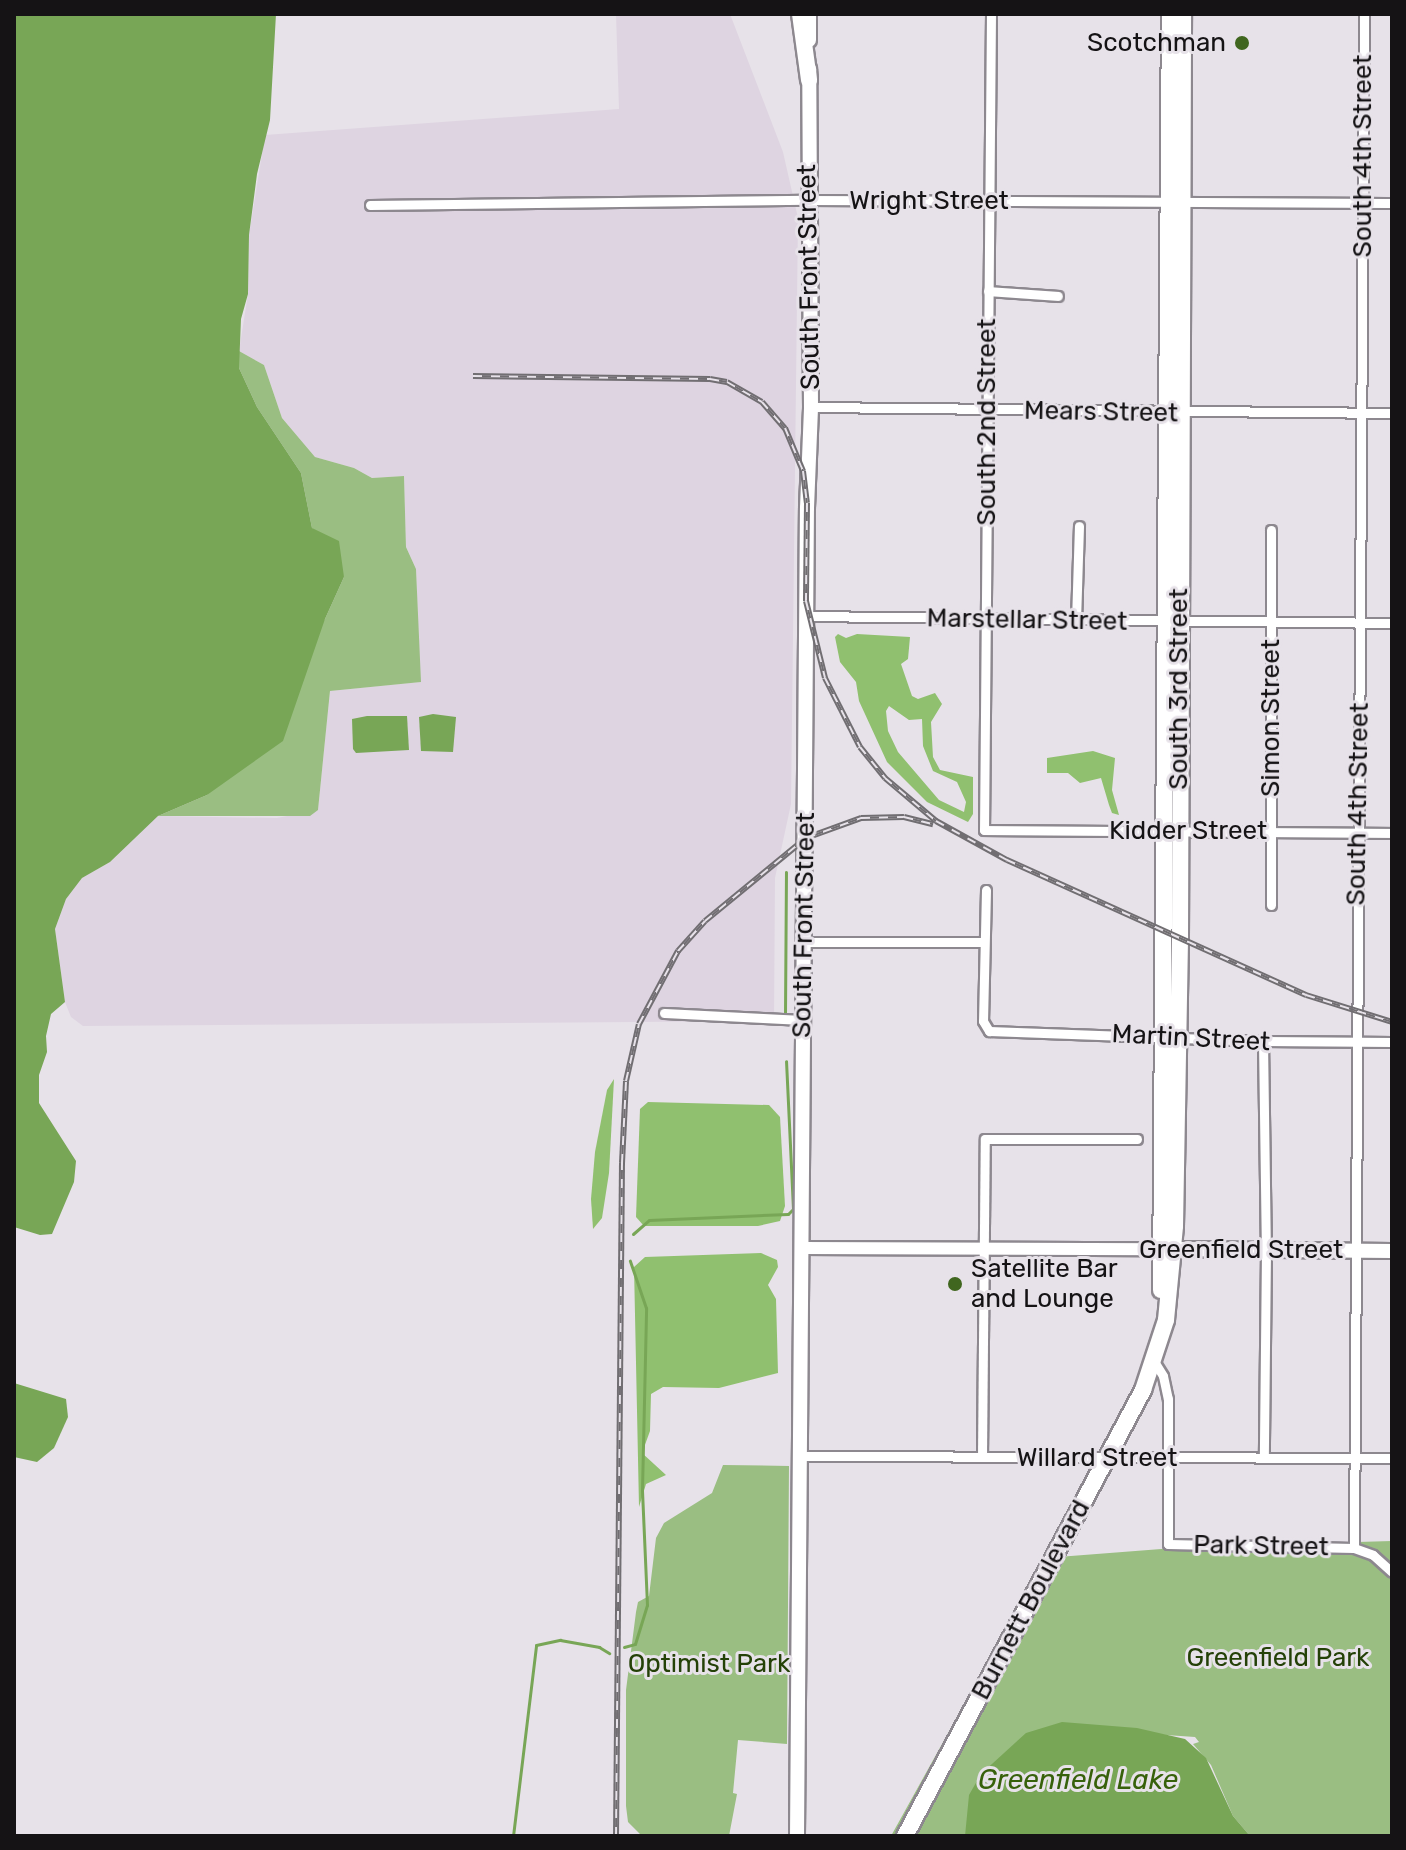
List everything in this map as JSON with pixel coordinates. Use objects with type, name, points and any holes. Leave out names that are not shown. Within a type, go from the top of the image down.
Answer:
[{"type":"highway","points":[[800,14],[809,80]]},
{"type":"highway","name":"South 3rd Street","points":[[1170,14],[1176,203]]},
{"type":"highway","name":"South 3rd Street","points":[[1155,1363],[1166,1320],[1176,203],[1183,14]]},
{"type":"highway","name":"Burnett Boulevard","points":[[905,1836],[1155,1363]]},
{"type":"main road","name":"South Front Street","points":[[797,1836],[806,616],[811,407],[809,14]]},
{"type":"main road","name":"Greenfield Street","points":[[1167,1249],[1392,1251]]},
{"type":"street","name":"South 2nd Street","points":[[984,830],[991,14]]},
{"type":"street","name":"South 4th Street","points":[[1354,1548],[1357,1457],[1356,1042],[1364,14]]},
{"type":"street","name":"Wright Street","points":[[370,205],[808,200],[1392,203]]},
{"type":"street","points":[[988,291],[1058,296]]},
{"type":"street","name":"Mears Street","points":[[811,407],[1392,413]]},
{"type":"street","points":[[1076,621],[1079,526]]},
{"type":"street","name":"Simon Street","points":[[1271,530],[1271,905]]},
{"type":"street","name":"Marstellar Street","points":[[806,616],[986,621],[1392,623]]},
{"type":"street","name":"Kidder Street","points":[[984,830],[1392,833]]},
{"type":"street","points":[[804,942],[983,942],[986,890]]},
{"type":"street","name":"Martin Street","points":[[983,942],[983,1021],[989,1031],[1263,1041],[1392,1042]]},
{"type":"street","points":[[664,1013],[803,1020]]},
{"type":"street","points":[[1263,1041],[1266,1251],[1264,1458]]},
{"type":"street","points":[[982,1457],[985,1139],[1137,1139]]},
{"type":"street","name":"Greenfield Street","points":[[802,1248],[1167,1249]]},
{"type":"street","points":[[1155,1363],[1163,1376],[1168,1399],[1169,1457]]},
{"type":"street","name":"Willard Street","points":[[801,1456],[1106,1460],[1169,1457],[1392,1458]]},
{"type":"street","name":"Park Street","points":[[1169,1457],[1168,1544],[1354,1548]]},
{"type":"street","points":[[1354,1548],[1373,1555],[1392,1572]]},
{"type":"shaded area","points":[[616,14],[730,14],[783,152],[798,218],[791,804],[775,878],[774,1021],[83,1026],[71,1017],[65,1002],[55,929],[66,899],[82,878],[110,862],[158,816],[277,818],[318,810],[330,691],[420,682],[416,569],[406,547],[404,476],[372,478],[354,468],[315,457],[282,418],[264,365],[239,351],[248,294],[249,235],[265,135],[619,109]]},
{"type":"shaded area","points":[[838,634],[846,638],[857,634],[910,637],[908,659],[901,664],[912,696],[918,699],[935,693],[942,704],[931,722],[933,757],[940,770],[973,777],[973,814],[968,822],[927,802],[887,762],[859,701],[856,682],[840,662],[835,637]],"holes":[[[889,706],[909,720],[922,719],[923,746],[933,771],[957,782],[966,802],[964,812],[939,800],[898,752],[888,731],[886,711]]]},
{"type":"shaded area","points":[[1093,751],[1115,758],[1112,790],[1119,815],[1112,813],[1101,778],[1080,783],[1068,773],[1047,773],[1047,758]]},
{"type":"shaded area","points":[[614,1079],[609,1173],[602,1218],[593,1229],[591,1199],[595,1152],[607,1090]]},
{"type":"shaded area","points":[[648,1102],[769,1105],[780,1117],[785,1206],[780,1221],[758,1226],[644,1226],[636,1217],[640,1109]]},
{"type":"shaded area","points":[[761,1253],[777,1260],[778,1267],[768,1285],[776,1299],[778,1373],[719,1388],[663,1387],[651,1394],[650,1431],[642,1453],[666,1475],[646,1484],[639,1507],[634,1267],[645,1257]]},
{"type":"green space","points":[[239,351],[264,365],[282,418],[315,457],[354,468],[372,478],[404,476],[406,547],[416,569],[421,682],[330,691],[318,810],[310,816],[158,816],[207,795],[325,619],[344,577],[312,528],[301,473],[257,407],[239,368]]},
{"type":"green space","name":"Optimist Park","points":[[723,1465],[789,1466],[787,1744],[738,1740],[733,1793],[737,1794],[729,1836],[642,1836],[628,1822],[626,1806],[626,1690],[638,1602],[649,1596],[656,1538],[664,1523],[712,1493]]},
{"type":"green space","name":"Greenfield Park","points":[[1392,1541],[1392,1836],[1250,1836],[1233,1816],[1211,1765],[1193,1744],[1199,1742],[1195,1737],[1108,1731],[1013,1836],[891,1836],[1045,1558],[1187,1547]]},
{"type":"water","points":[[14,14],[276,14],[270,120],[257,174],[249,235],[248,294],[241,319],[239,368],[257,407],[301,473],[312,528],[339,541],[344,577],[325,619],[283,741],[207,795],[158,816],[110,862],[82,878],[66,899],[55,929],[65,1002],[51,1014],[46,1036],[47,1052],[39,1075],[39,1103],[76,1161],[74,1182],[52,1234],[40,1235],[14,1227]]},
{"type":"water","points":[[433,714],[456,717],[453,752],[421,751],[419,717]]},
{"type":"water","points":[[407,716],[409,750],[356,753],[353,749],[352,719]]},
{"type":"water","points":[[14,1383],[66,1399],[68,1417],[54,1448],[37,1462],[14,1457]]},
{"type":"water","name":"Greenfield Lake","points":[[1062,1722],[1137,1728],[1185,1739],[1206,1758],[1233,1816],[1250,1836],[965,1836],[969,1795],[981,1774],[1026,1733]]},
{"type":"waterway","points":[[785,1013],[786,872]]},
{"type":"waterway","points":[[633,1234],[649,1220],[788,1214],[793,1209],[786,1061]]},
{"type":"waterway","points":[[624,1647],[635,1644],[647,1605],[642,1490],[646,1308],[630,1261]]},
{"type":"waterway","points":[[513,1836],[536,1645],[560,1640],[599,1647],[609,1653]]},
{"type":"railway","points":[[473,376],[710,379],[727,382],[762,402],[785,428],[803,471],[807,503],[806,601],[825,678],[860,747],[885,778],[936,821],[1007,860],[1306,995],[1392,1022]]},
{"type":"railway","points":[[616,1836],[622,1163],[626,1081],[639,1024],[678,951],[705,921],[806,838],[861,818],[904,817],[933,824]]},
{"type":"place","name":"Scotchman","points":[[1242,43]]},
{"type":"place","name":"Satellite Bar and Lounge","points":[[955,1284]]}]
